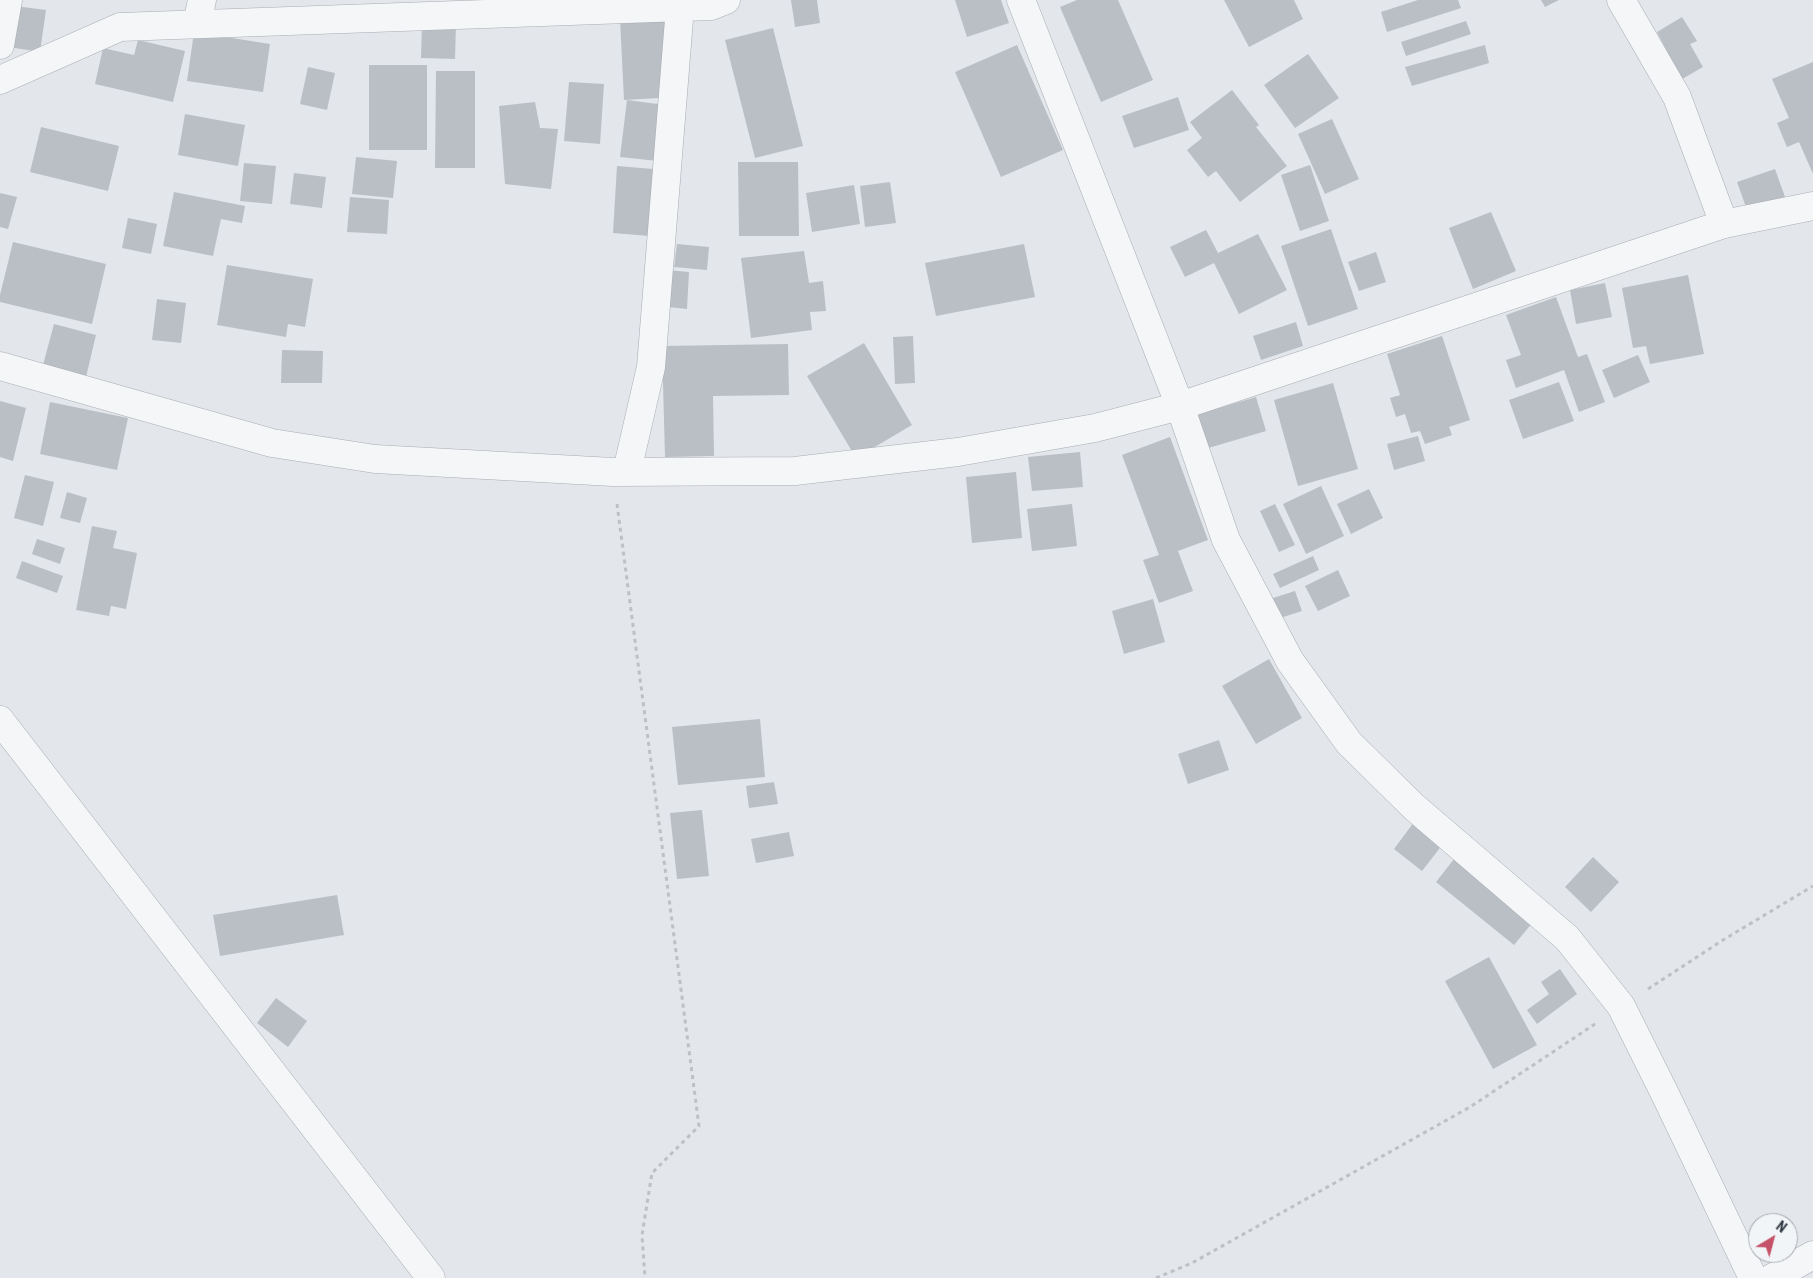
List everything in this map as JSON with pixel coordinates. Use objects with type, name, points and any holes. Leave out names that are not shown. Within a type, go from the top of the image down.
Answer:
[{"type":"street","points":[[0,45],[8,0]]},
{"type":"street","points":[[0,80],[120,27],[200,12],[680,7],[711,6],[726,0]]},
{"type":"street","points":[[1021,0],[1180,406],[1226,540],[1290,661],[1349,743],[1414,807],[1567,938],[1621,1006],[1753,1278]]},
{"type":"street","points":[[1621,0],[1678,97],[1724,224]]},
{"type":"street","points":[[620,472],[651,367],[680,7]]},
{"type":"street","points":[[0,366],[272,442],[375,459],[620,472],[795,471],[958,452],[1095,428],[1180,406],[1724,224],[1813,206]]},
{"type":"street","points":[[0,720],[431,1278]]},
{"type":"street","points":[[1772,1278],[1813,1255]]},
{"type":"path","points":[[620,472],[699,1126],[652,1174],[642,1235],[645,1278]]},
{"type":"path","points":[[1156,1278],[1192,1263],[1470,1107],[1722,940],[1813,886]]},
{"type":"building","points":[[791,0],[817,0],[820,23],[795,27]]},
{"type":"building","points":[[955,0],[1001,0],[1009,23],[967,37]]},
{"type":"building","points":[[1077,0],[1118,0],[1153,80],[1101,102],[1060,7]]},
{"type":"building","points":[[1224,0],[1294,0],[1303,19],[1249,47]]},
{"type":"building","points":[[1418,0],[1458,0],[1461,8],[1387,32],[1381,12]]},
{"type":"building","points":[[1541,0],[1559,0],[1545,7]]},
{"type":"building","points":[[15,6],[46,10],[40,52],[9,47]]},
{"type":"building","points":[[673,17],[677,97],[624,100],[620,19]]},
{"type":"building","points":[[1682,17],[1697,41],[1690,44],[1703,67],[1677,82],[1666,62],[1671,59],[1657,32]]},
{"type":"building","points":[[1466,21],[1471,34],[1406,56],[1401,42]]},
{"type":"building","points":[[422,22],[456,23],[455,59],[421,58]]},
{"type":"building","points":[[773,28],[803,146],[755,158],[725,40]]},
{"type":"building","points":[[194,32],[270,44],[263,92],[187,81]]},
{"type":"building","points":[[138,40],[185,51],[173,102],[95,84],[103,48],[134,55]]},
{"type":"building","points":[[1017,45],[1063,150],[1001,177],[955,72]]},
{"type":"building","points":[[1485,45],[1489,63],[1412,86],[1405,67]]},
{"type":"building","points":[[1308,54],[1339,98],[1295,128],[1264,85]]},
{"type":"building","points":[[1813,62],[1813,174],[1799,142],[1787,147],[1777,123],[1789,118],[1772,79]]},
{"type":"building","points":[[369,65],[427,65],[427,150],[369,150]]},
{"type":"building","points":[[308,67],[335,73],[327,110],[300,104]]},
{"type":"building","points":[[436,71],[475,71],[475,168],[435,168]]},
{"type":"building","points":[[569,82],[604,84],[600,144],[564,141]]},
{"type":"building","points":[[1232,90],[1259,125],[1256,127],[1287,166],[1240,202],[1216,171],[1208,177],[1187,150],[1202,138],[1190,122]]},
{"type":"building","points":[[1178,97],[1189,130],[1134,148],[1122,116]]},
{"type":"building","points":[[627,100],[673,106],[667,162],[620,157]]},
{"type":"building","points":[[535,102],[540,128],[558,129],[551,189],[505,184],[499,106]]},
{"type":"building","points":[[185,114],[245,125],[238,166],[178,155]]},
{"type":"building","points":[[1332,119],[1359,179],[1325,194],[1298,134]]},
{"type":"building","points":[[41,127],[119,146],[108,191],[30,172]]},
{"type":"building","points":[[356,157],[397,161],[393,198],[352,194]]},
{"type":"building","points":[[738,162],[798,162],[799,236],[739,236]]},
{"type":"building","points":[[244,163],[276,166],[272,204],[240,201]]},
{"type":"building","points":[[1310,165],[1329,221],[1300,231],[1281,175]]},
{"type":"building","points":[[617,166],[665,170],[661,237],[613,233]]},
{"type":"building","points":[[1775,169],[1785,197],[1747,210],[1737,182]]},
{"type":"building","points":[[294,173],[326,177],[322,208],[290,204]]},
{"type":"building","points":[[890,182],[896,223],[865,227],[860,186]]},
{"type":"building","points":[[854,185],[860,224],[812,232],[806,193]]},
{"type":"building","points":[[174,192],[245,206],[242,223],[221,219],[213,256],[163,246]]},
{"type":"building","points":[[0,193],[17,197],[8,229],[0,227]]},
{"type":"building","points":[[350,197],[389,200],[387,234],[347,232]]},
{"type":"building","points":[[1491,212],[1516,271],[1473,289],[1449,228]]},
{"type":"building","points":[[128,218],[157,224],[151,254],[122,248]]},
{"type":"building","points":[[1331,229],[1358,309],[1308,326],[1281,246]]},
{"type":"building","points":[[1206,230],[1218,253],[1258,234],[1287,290],[1239,314],[1214,263],[1185,277],[1170,247]]},
{"type":"building","points":[[13,242],[106,264],[92,324],[0,302]]},
{"type":"building","points":[[677,244],[709,247],[707,270],[674,267]]},
{"type":"building","points":[[1024,244],[1035,297],[936,316],[925,263]]},
{"type":"building","points":[[804,251],[809,283],[823,281],[826,311],[810,312],[812,330],[751,338],[741,258]]},
{"type":"building","points":[[1376,252],[1386,282],[1359,291],[1348,262]]},
{"type":"building","points":[[227,265],[313,279],[305,327],[288,324],[286,337],[217,325]]},
{"type":"building","points":[[667,270],[689,272],[687,309],[668,307]]},
{"type":"building","points":[[1688,275],[1704,354],[1650,364],[1646,346],[1633,348],[1622,288]]},
{"type":"building","points":[[1605,283],[1612,317],[1576,324],[1570,290]]},
{"type":"building","points":[[1556,297],[1578,357],[1587,354],[1605,402],[1579,412],[1564,370],[1516,388],[1506,360],[1521,355],[1506,315]]},
{"type":"building","points":[[157,299],[186,303],[181,343],[152,340]]},
{"type":"building","points":[[1296,322],[1303,346],[1261,360],[1253,336]]},
{"type":"building","points":[[54,324],[96,335],[86,377],[43,365]]},
{"type":"building","points":[[913,336],[915,383],[895,384],[893,337]]},
{"type":"building","points":[[1442,336],[1470,420],[1449,427],[1452,435],[1425,444],[1420,431],[1411,433],[1405,414],[1396,417],[1390,398],[1400,395],[1387,354]]},
{"type":"building","points":[[864,343],[912,425],[856,458],[807,376]]},
{"type":"building","points":[[788,344],[789,395],[713,396],[714,456],[665,457],[662,346]]},
{"type":"building","points":[[282,350],[323,351],[322,383],[281,383]]},
{"type":"building","points":[[1638,355],[1650,382],[1614,398],[1602,370]]},
{"type":"building","points":[[1559,382],[1574,421],[1523,439],[1509,400]]},
{"type":"building","points":[[1333,383],[1358,469],[1298,486],[1274,400]]},
{"type":"building","points":[[1256,397],[1266,431],[1205,449],[1195,415]]},
{"type":"building","points":[[0,401],[26,408],[13,461],[0,457]]},
{"type":"building","points":[[50,402],[128,418],[117,470],[40,454]]},
{"type":"building","points":[[1418,436],[1425,461],[1394,470],[1387,444]]},
{"type":"building","points":[[1170,437],[1208,540],[1178,551],[1193,591],[1159,603],[1143,560],[1159,555],[1122,455]]},
{"type":"building","points":[[1080,452],[1083,487],[1032,491],[1028,457]]},
{"type":"building","points":[[1016,472],[1022,538],[972,543],[966,477]]},
{"type":"building","points":[[25,475],[54,482],[43,526],[14,518]]},
{"type":"building","points":[[1321,486],[1344,536],[1306,554],[1283,504]]},
{"type":"building","points":[[1369,489],[1383,518],[1351,534],[1337,504]]},
{"type":"building","points":[[67,492],[87,498],[80,523],[60,518]]},
{"type":"building","points":[[1072,504],[1077,546],[1032,551],[1027,509]]},
{"type":"building","points":[[1275,504],[1295,545],[1279,552],[1260,511]]},
{"type":"building","points":[[92,526],[117,531],[113,548],[137,553],[126,609],[111,606],[109,616],[76,610]]},
{"type":"building","points":[[37,539],[65,548],[60,564],[32,554]]},
{"type":"building","points":[[1313,556],[1319,570],[1280,588],[1273,574]]},
{"type":"building","points":[[22,561],[63,576],[57,593],[16,578]]},
{"type":"building","points":[[1338,570],[1350,596],[1318,611],[1305,586]]},
{"type":"building","points":[[1295,591],[1302,611],[1277,619],[1270,599]]},
{"type":"building","points":[[1153,599],[1165,642],[1124,654],[1112,611]]},
{"type":"building","points":[[1269,659],[1302,718],[1256,744],[1222,686]]},
{"type":"building","points":[[760,719],[765,777],[678,785],[672,727]]},
{"type":"building","points":[[1219,740],[1229,770],[1188,784],[1178,754]]},
{"type":"building","points":[[774,782],[778,804],[749,808],[746,786]]},
{"type":"building","points":[[702,810],[709,876],[677,879],[670,813]]},
{"type":"building","points":[[1414,822],[1443,844],[1422,871],[1394,849]]},
{"type":"building","points":[[789,832],[794,856],[756,863],[751,839]]},
{"type":"building","points":[[1593,857],[1619,882],[1591,912],[1565,887]]},
{"type":"building","points":[[1454,859],[1533,922],[1514,945],[1436,882]]},
{"type":"building","points":[[337,895],[344,935],[220,956],[213,915]]},
{"type":"building","points":[[1489,957],[1537,1045],[1493,1069],[1445,981]]},
{"type":"building","points":[[1560,969],[1577,994],[1537,1024],[1527,1010],[1549,994],[1541,982]]},
{"type":"building","points":[[276,998],[307,1021],[288,1047],[257,1023]]}]
